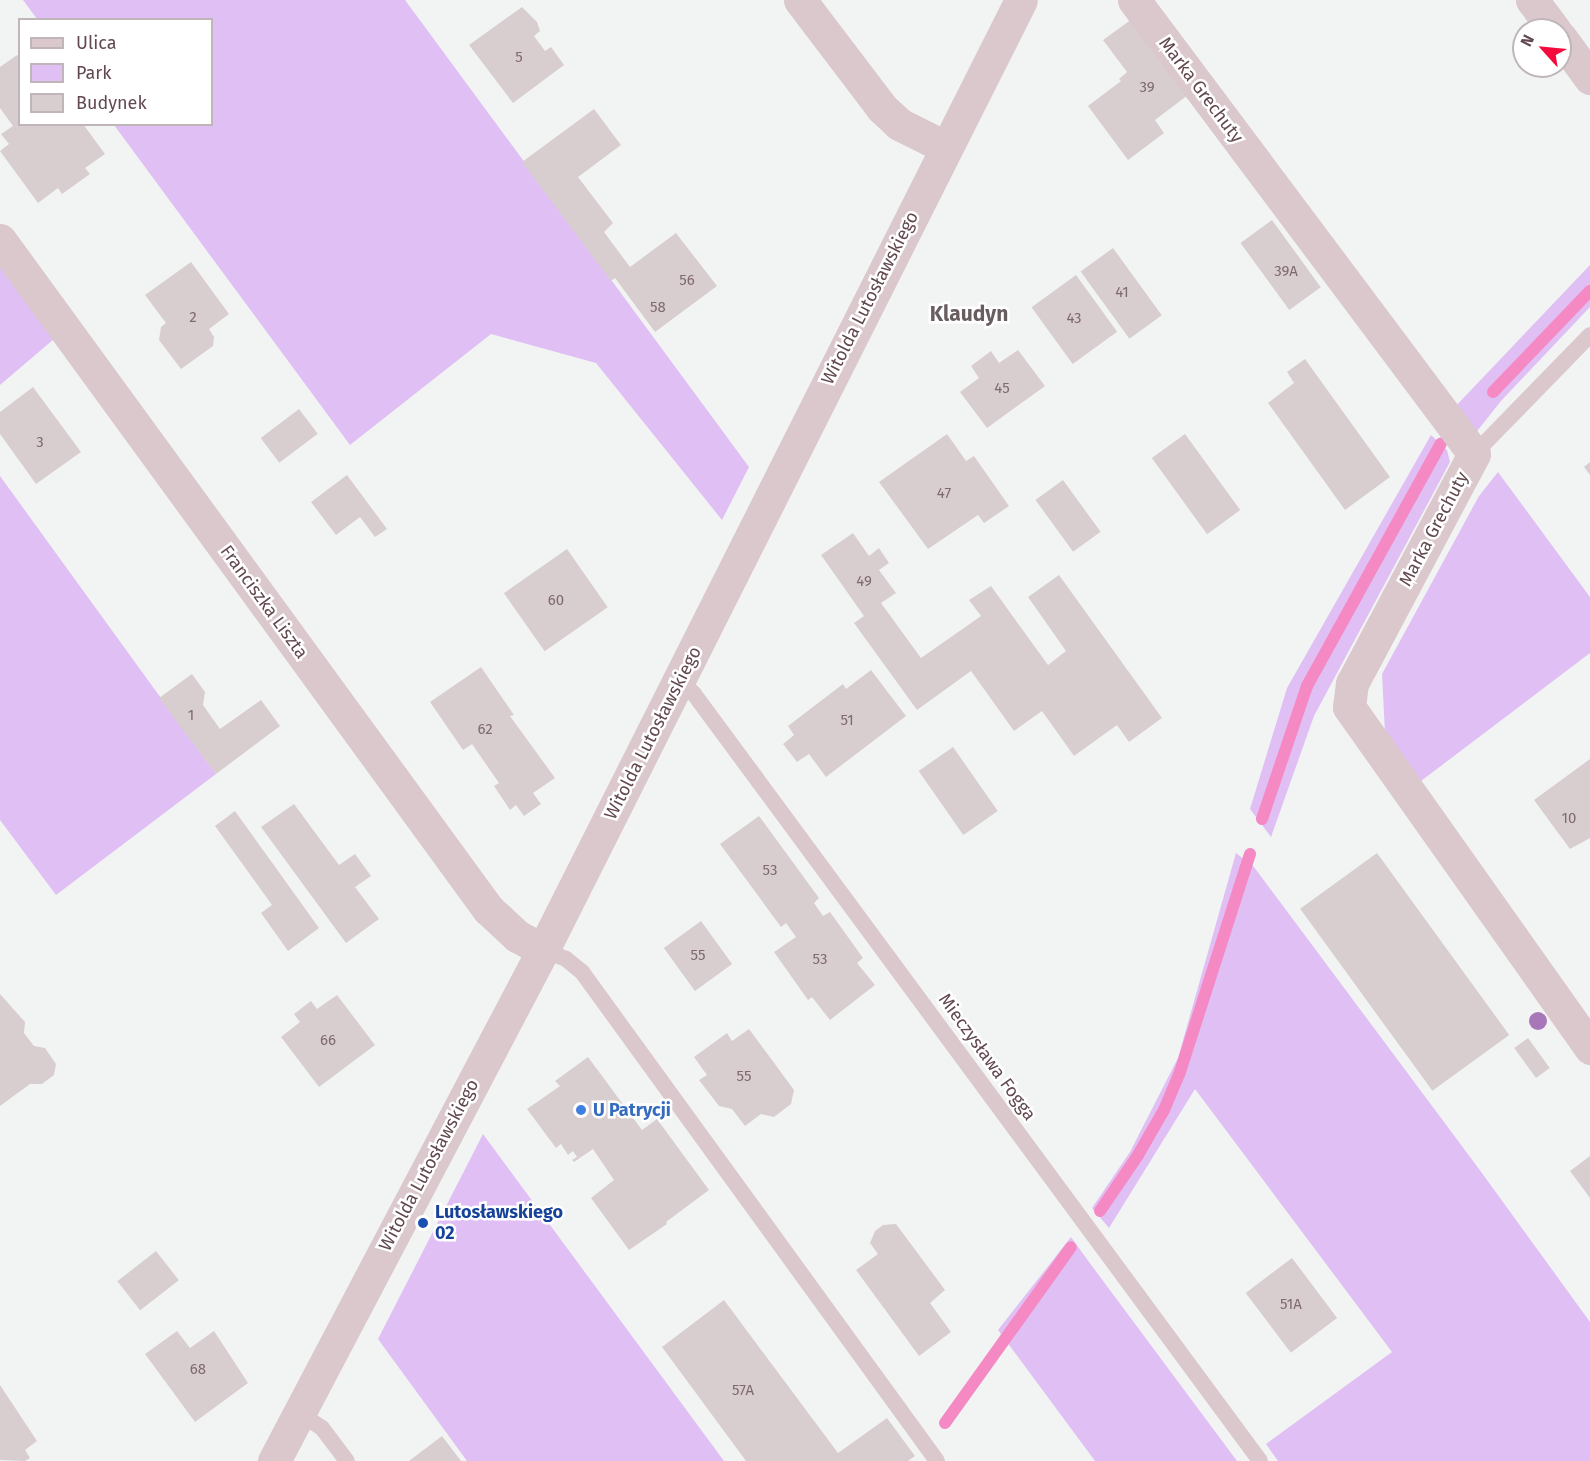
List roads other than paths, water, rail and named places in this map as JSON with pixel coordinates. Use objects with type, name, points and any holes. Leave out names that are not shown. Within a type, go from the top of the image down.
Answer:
[{"type":"street","points":[[800,0],[882,108],[899,124],[945,147]]},
{"type":"street","name":"Witolda Lutosławskiego","points":[[274,1461],[543,950],[945,147],[1021,0]]},
{"type":"street","name":"Marka Grechuty","points":[[1134,0],[1474,454],[1352,683],[1349,707],[1590,1048]]},
{"type":"street","points":[[1533,0],[1546,18]]},
{"type":"street","points":[[1572,53],[1590,78]]},
{"type":"street","name":"Franciszka Liszta","points":[[0,240],[488,909],[517,936],[543,950]]},
{"type":"lane","points":[[1474,454],[1590,335]]},
{"type":"lane","name":"Mieczysława Fogga","points":[[680,679],[716,722],[1260,1461]]},
{"type":"lane","points":[[543,950],[566,959],[582,972],[937,1461]]},
{"type":"lane","points":[[299,1413],[322,1428],[347,1461]]},
{"type":"waterway","points":[[1493,392],[1590,291]]},
{"type":"waterway","points":[[1262,819],[1307,686],[1441,443]]},
{"type":"waterway","points":[[1100,1211],[1138,1155],[1164,1110],[1180,1072],[1250,854]]},
{"type":"waterway","points":[[945,1423],[1071,1247]]},
{"type":"place","name":"U Patrycji","points":[[581,1110]]},
{"type":"place","name":"Lutosławskiego 02","points":[[423,1223]]},
{"type":"district","name":"Klaudyn","points":[[969,314]]}]
